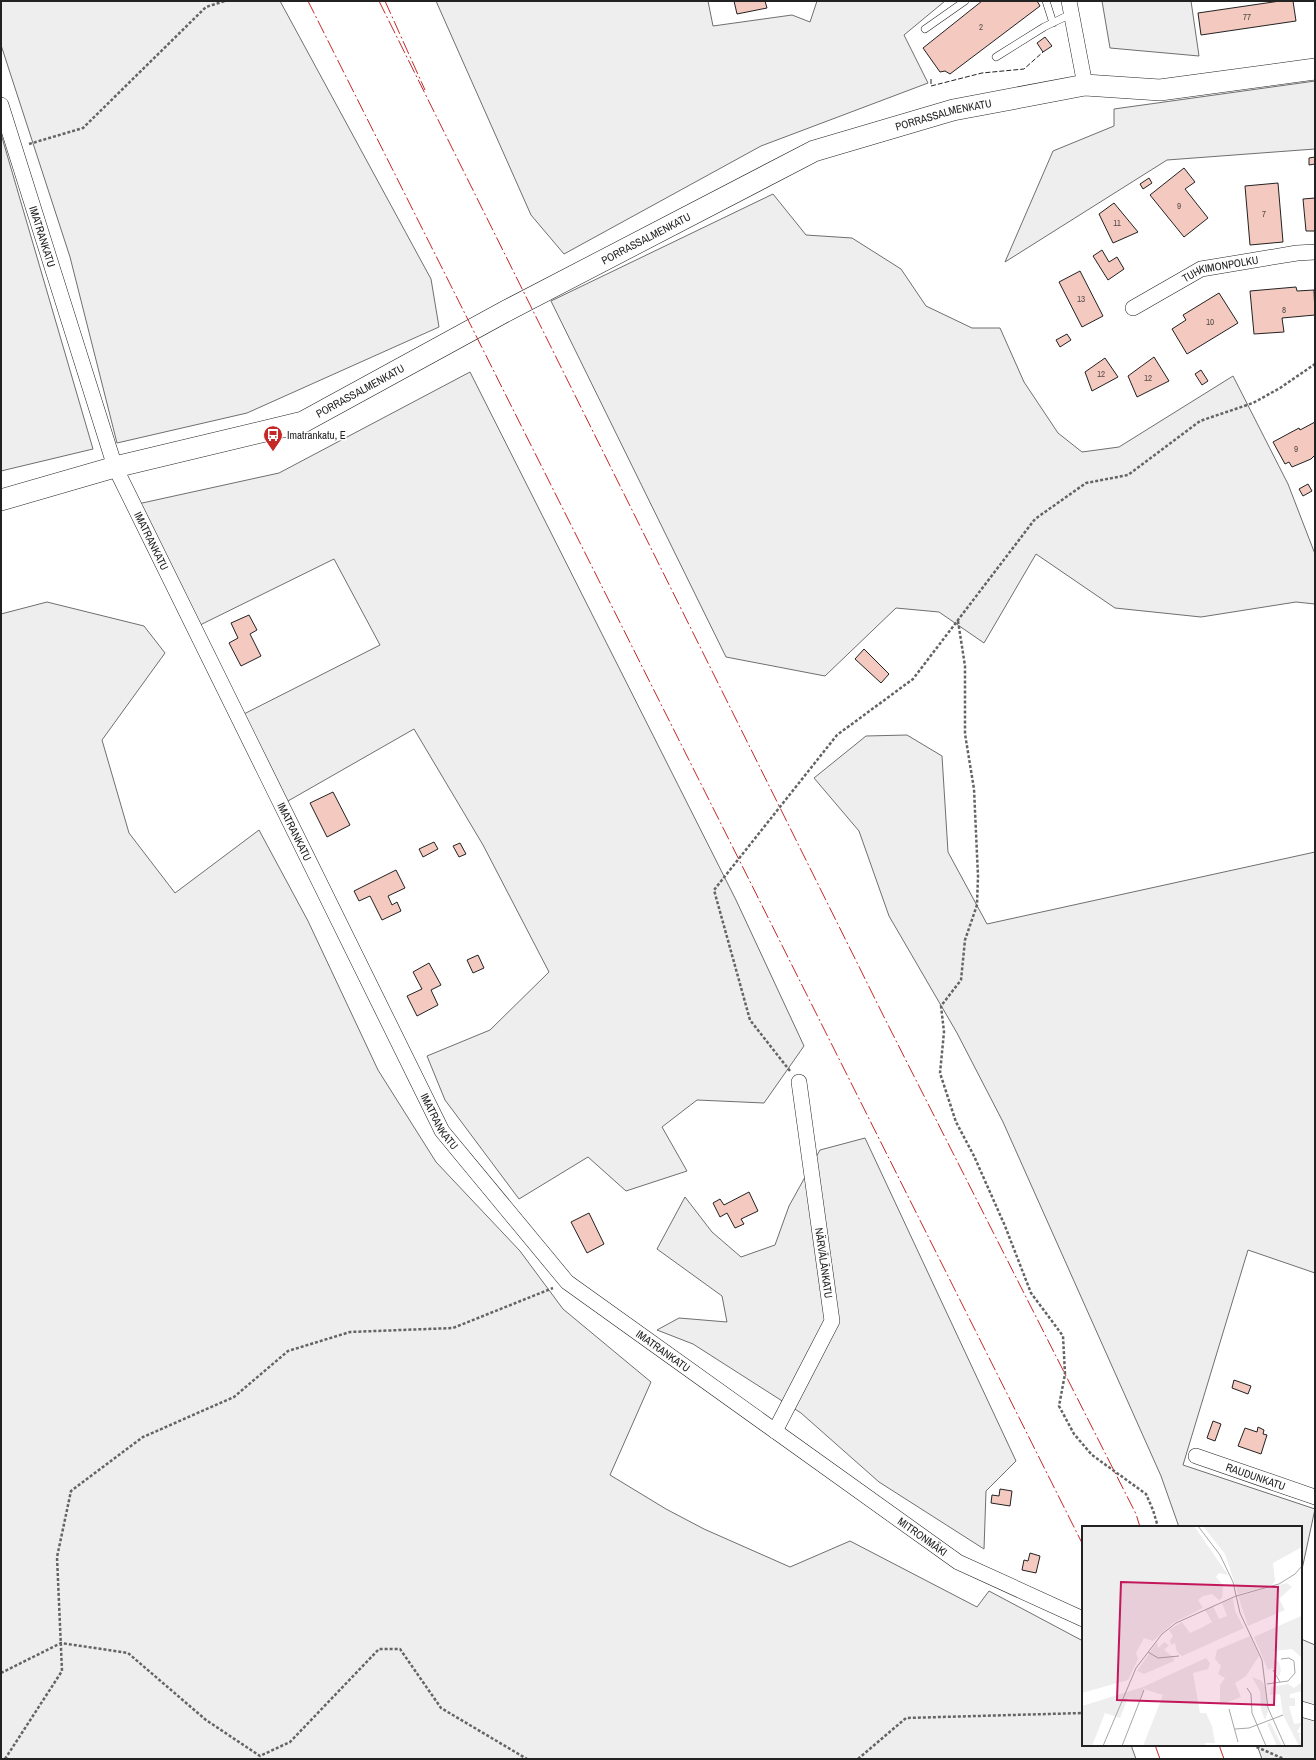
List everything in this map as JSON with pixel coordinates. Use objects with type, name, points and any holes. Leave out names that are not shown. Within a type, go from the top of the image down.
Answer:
[{"type":"street","points":[[1070,8],[1086,85]]},
{"type":"street","name":"PORRASSALMENKATU","points":[[1,500],[115,467],[303,422],[508,310],[814,151],[953,110],[1086,85],[1160,90],[1315,69]]},
{"type":"street","name":"IMATRANKATU","points":[[1,105],[115,467],[442,1131],[566,1282],[775,1431]]},
{"type":"street","name":"TUHKIMONPOLKU","points":[[1133,308],[1201,268],[1297,253],[1315,252]]},
{"type":"street","name":"NÄRVÄLÄNKATU","points":[[775,1431],[832,1321],[799,1082]]},
{"type":"street","name":"MITRONMÄKI","points":[[775,1431],[958,1562],[1082,1619]]},
{"type":"street","name":"RAUDUNKATU","points":[[1196,1456],[1315,1498]]},
{"type":"street","points":[[1302,1709],[1315,1713]]},
{"type":"lane","points":[[925,30],[965,1]]},
{"type":"lane","points":[[1046,1],[1053,23]]},
{"type":"lane","points":[[996,57],[1053,23],[1070,8]]},
{"type":"path","points":[[15,148],[83,128],[206,7],[225,1]]},
{"type":"path","points":[[799,1082],[750,1020],[714,890],[837,735],[913,679],[1036,519],[1086,483],[1128,475],[1200,421],[1253,403],[1280,388],[1315,364]]},
{"type":"path","points":[[958,620],[965,666],[965,734],[974,789],[978,876],[977,905],[965,940],[961,980],[941,1006],[944,1032],[940,1073],[956,1122],[974,1156],[1005,1226],[1031,1293],[1063,1336],[1065,1374],[1059,1406],[1074,1434],[1092,1455],[1146,1494],[1158,1526]]},
{"type":"path","points":[[5,1759],[62,1671],[57,1557],[71,1491],[143,1437],[234,1397],[288,1351],[350,1332],[453,1328],[566,1282]]},
{"type":"path","points":[[1,1673],[61,1643],[128,1653],[206,1720],[260,1756],[290,1742],[379,1649],[400,1649],[441,1708],[527,1759]]},
{"type":"path","points":[[858,1759],[906,1718],[1082,1713]]},
{"type":"path","points":[[1254,1746],[1284,1759]]},
{"type":"shaded area","points":[[1,1],[280,1],[431,279],[439,327],[247,413],[117,443],[70,257],[1,45]]},
{"type":"shaded area","points":[[436,1],[708,1],[713,26],[792,15],[810,22],[817,1],[945,1],[904,35],[928,83],[761,146],[564,254],[531,215]]},
{"type":"shaded area","points":[[1102,1],[1191,1],[1199,56],[1110,48]]},
{"type":"shaded area","points":[[1315,81],[1315,149],[1167,160],[1005,262],[1053,151],[1114,126],[1114,109]]},
{"type":"shaded area","points":[[1,134],[93,449],[1,471]]},
{"type":"shaded area","points":[[773,194],[806,235],[852,238],[901,269],[926,306],[972,328],[1000,328],[1024,382],[1058,433],[1082,452],[1119,447],[1233,376],[1288,484],[1315,554],[1315,604],[1296,602],[1201,617],[1115,608],[1036,554],[984,643],[939,612],[896,608],[825,676],[726,657],[551,301]]},
{"type":"shaded area","points":[[470,372],[736,900],[804,1046],[764,1103],[697,1100],[662,1127],[687,1171],[626,1191],[588,1157],[519,1199],[445,1100],[427,1056],[490,1030],[549,972],[483,845],[414,729],[281,805],[238,717],[380,645],[334,559],[194,628],[133,505],[279,473]]},
{"type":"shaded area","points":[[47,602],[144,626],[165,653],[102,740],[129,833],[175,893],[259,830],[308,921],[378,1070],[436,1162],[520,1251],[563,1309],[651,1382],[610,1475],[666,1509],[704,1529],[790,1567],[850,1541],[977,1607],[989,1591],[1082,1640],[1082,1746],[1131,1746],[1136,1759],[1,1759],[1,614]]},
{"type":"shaded area","points":[[907,735],[942,756],[948,852],[987,924],[1315,852],[1315,1273],[1248,1250],[1183,1465],[1315,1509],[1302,1569],[1302,1526],[1179,1526],[1161,1476],[1003,1122],[957,1033],[889,916],[859,831],[814,778],[866,736]]},
{"type":"shaded area","points":[[865,1138],[1016,1461],[986,1491],[984,1549],[879,1482],[801,1413],[693,1344],[657,1330],[679,1318],[727,1322],[722,1296],[657,1249],[685,1197],[712,1232],[741,1257],[775,1245],[789,1206],[820,1150]]},
{"type":"shaded area","points":[[1302,1639],[1315,1645],[1315,1759],[1262,1759],[1257,1746],[1302,1746]]},
{"type":"building","points":[[734,1],[765,1],[767,8],[737,14]]},
{"type":"building","points":[[982,1],[1037,1],[1040,6],[950,74],[945,71],[940,72],[923,48]]},
{"type":"building","points":[[1280,1],[1293,1],[1296,21],[1201,35],[1198,13]]},
{"type":"building","points":[[1045,37],[1052,46],[1043,52],[1037,43]]},
{"type":"building","points":[[1315,157],[1315,164],[1309,165],[1309,158]]},
{"type":"building","points":[[1184,168],[1195,182],[1185,189],[1208,218],[1184,237],[1150,195]]},
{"type":"building","points":[[1149,178],[1152,183],[1143,189],[1140,184]]},
{"type":"building","points":[[1278,183],[1283,242],[1250,245],[1245,186]]},
{"type":"building","points":[[1315,198],[1315,231],[1306,231],[1303,199]]},
{"type":"building","points":[[1114,203],[1138,232],[1113,243],[1099,214]]},
{"type":"building","points":[[1102,250],[1109,262],[1117,257],[1124,269],[1108,280],[1093,256]]},
{"type":"building","points":[[1080,271],[1103,316],[1082,327],[1059,282]]},
{"type":"building","points":[[1296,287],[1297,291],[1314,290],[1315,315],[1282,318],[1284,332],[1254,334],[1250,291]]},
{"type":"building","points":[[1219,293],[1238,323],[1187,354],[1172,329],[1186,320],[1183,315]]},
{"type":"building","points":[[1067,334],[1071,340],[1060,347],[1056,340]]},
{"type":"building","points":[[1154,357],[1169,381],[1137,397],[1128,376]]},
{"type":"building","points":[[1105,358],[1118,377],[1092,391],[1085,372]]},
{"type":"building","points":[[1201,370],[1208,381],[1202,385],[1195,374]]},
{"type":"building","points":[[1315,422],[1315,455],[1311,459],[1292,467],[1289,462],[1285,464],[1273,442],[1299,428],[1300,430]]},
{"type":"building","points":[[1308,484],[1312,491],[1303,496],[1299,489]]},
{"type":"building","points":[[249,615],[257,630],[250,634],[261,656],[241,666],[229,643],[238,638],[231,623]]},
{"type":"building","points":[[864,649],[889,674],[881,683],[855,659]]},
{"type":"building","points":[[333,792],[350,825],[327,837],[310,803]]},
{"type":"building","points":[[434,842],[438,849],[423,857],[419,849]]},
{"type":"building","points":[[460,843],[466,854],[459,857],[453,846]]},
{"type":"building","points":[[396,870],[405,888],[388,896],[392,905],[397,902],[401,911],[382,920],[370,896],[359,901],[354,891]]},
{"type":"building","points":[[478,955],[484,968],[473,973],[467,960]]},
{"type":"building","points":[[429,963],[441,985],[431,990],[438,1005],[417,1016],[407,996],[422,989],[413,972]]},
{"type":"building","points":[[749,1192],[758,1211],[741,1219],[744,1224],[735,1228],[727,1213],[720,1217],[713,1203],[720,1199],[724,1205]]},
{"type":"building","points":[[589,1213],[604,1244],[587,1253],[571,1222]]},
{"type":"building","points":[[1234,1380],[1251,1386],[1248,1394],[1232,1388]]},
{"type":"building","points":[[1213,1421],[1221,1424],[1215,1441],[1207,1438]]},
{"type":"building","points":[[1258,1427],[1264,1430],[1263,1434],[1267,1435],[1261,1454],[1238,1446],[1245,1428],[1257,1432]]},
{"type":"building","points":[[1000,1489],[1012,1491],[1010,1506],[991,1503],[992,1495],[999,1496]]},
{"type":"building","points":[[1030,1553],[1040,1556],[1036,1573],[1022,1570],[1024,1560],[1028,1561]]},
{"type":"fence","points":[[931,79],[931,86],[982,73],[1024,69],[1043,52]]},
{"type":"power","points":[[308,1],[1082,1543]]},
{"type":"power","points":[[379,1],[885,1019],[1136,1514],[1140,1526]]},
{"type":"power","points":[[385,1],[425,90]]},
{"type":"power","points":[[1155,1746],[1160,1759]]},
{"type":"power","points":[[1219,1746],[1224,1759]]},
{"type":"place","name":"Imatrankatu, E","points":[[273,452]]}]
